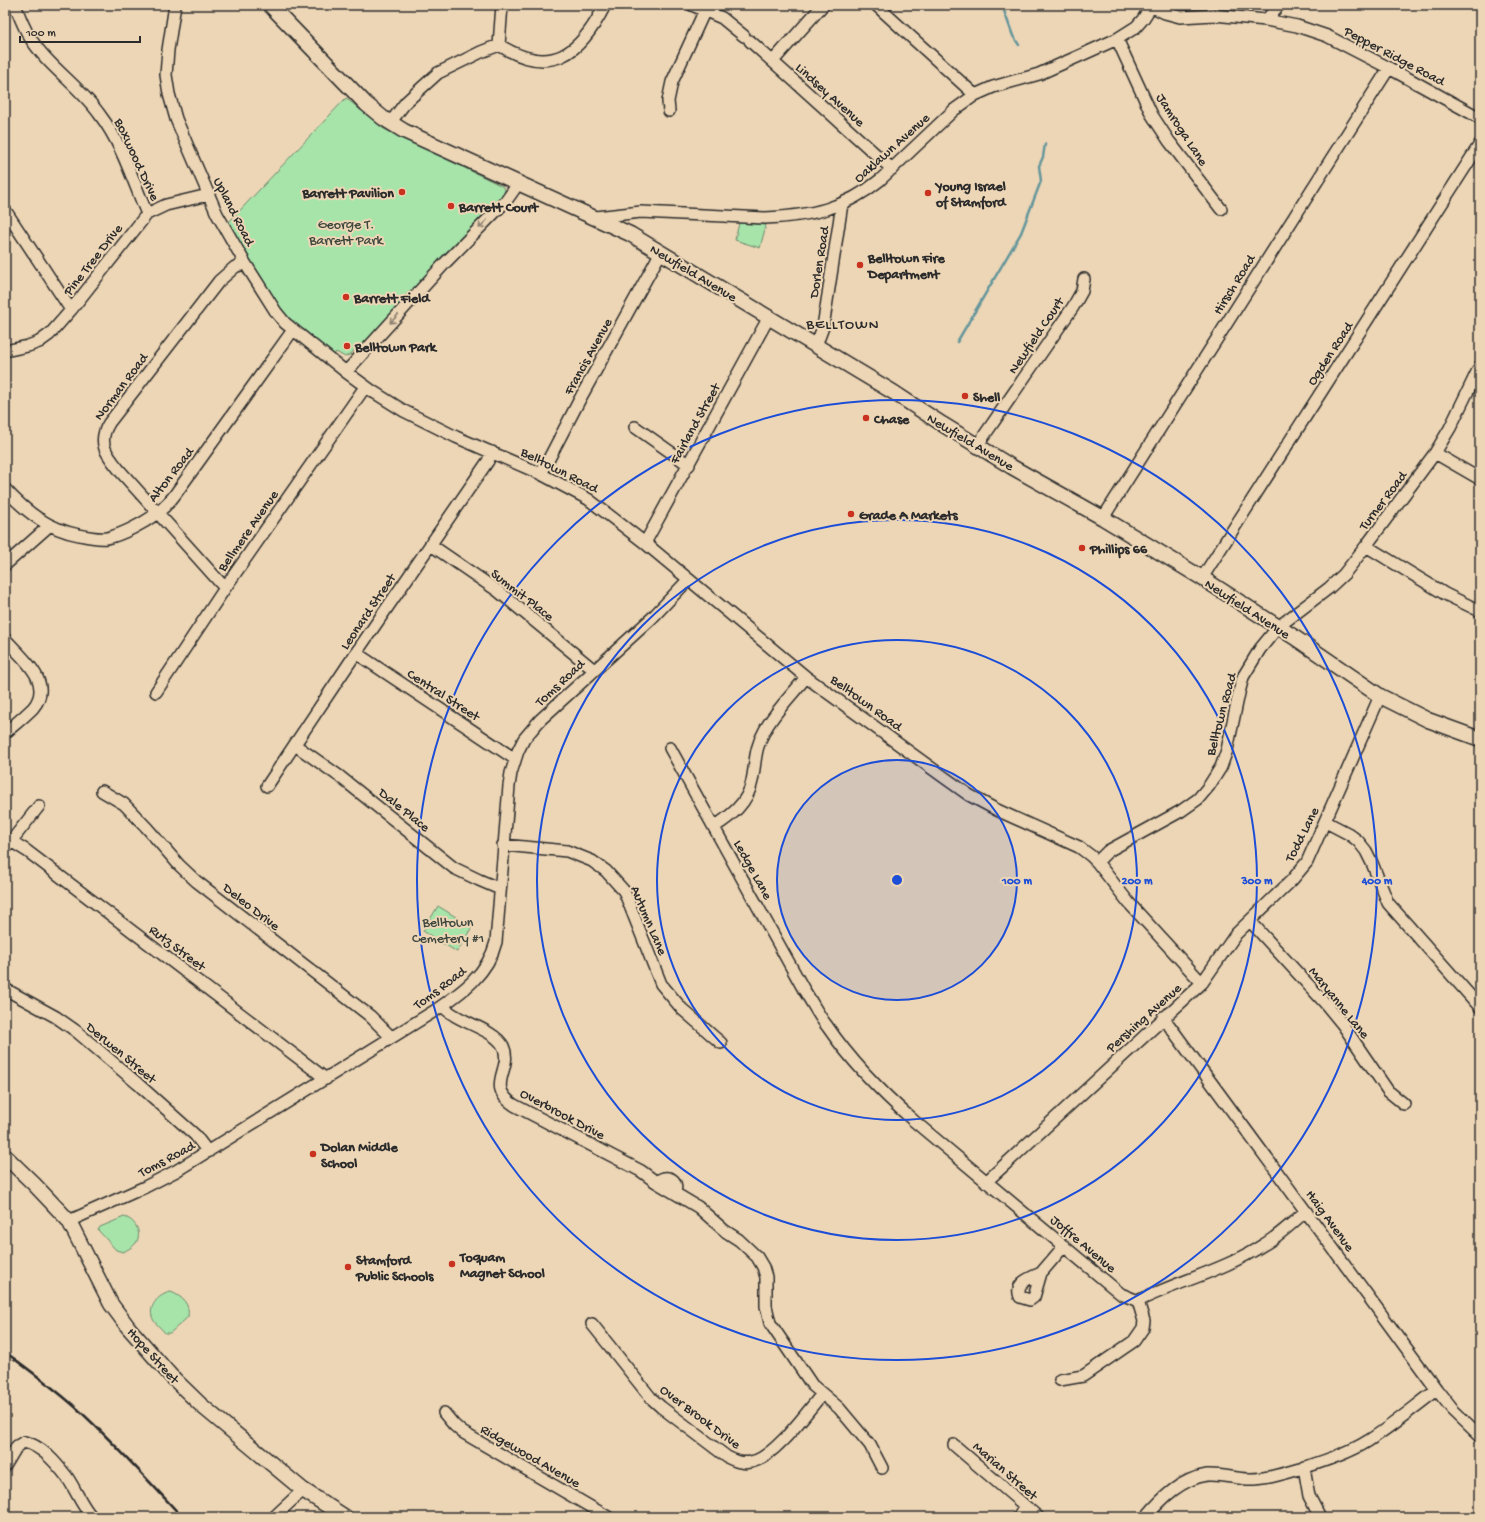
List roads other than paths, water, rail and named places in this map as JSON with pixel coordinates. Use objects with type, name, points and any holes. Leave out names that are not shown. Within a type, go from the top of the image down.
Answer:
[{"type":"main road","name":"Newfield Avenue","points":[[270,5],[352,91],[370,108],[390,123],[415,137],[570,208],[596,217],[630,234],[893,392],[977,446],[1103,518],[1202,578],[1380,696],[1428,720],[1480,739]]},
{"type":"main road","name":"Hope Street","points":[[5,1156],[34,1184],[69,1222],[111,1304],[128,1327],[171,1376],[202,1406],[303,1490],[345,1517]]},
{"type":"street","name":"Boxwood Drive","points":[[15,5],[23,26],[36,47],[99,113],[108,126],[115,138],[147,214]]},
{"type":"street","name":"Upland Road","points":[[175,5],[167,60],[166,75],[169,94],[176,119],[208,195],[245,263],[276,312],[293,330],[365,387]]},
{"type":"street","points":[[499,45],[502,5]]},
{"type":"street","points":[[390,123],[406,102],[438,73],[481,52],[499,45],[525,58],[543,60],[552,59],[572,50],[580,44],[594,26],[605,5]]},
{"type":"street","name":"Lindsey Avenue","points":[[692,5],[722,18],[747,38],[892,169]]},
{"type":"street","points":[[772,61],[822,5]]},
{"type":"street","points":[[876,5],[975,95]]},
{"type":"street","points":[[1266,20],[1279,5]]},
{"type":"street","name":"Oaklawn Avenue","points":[[596,217],[641,212],[780,217],[808,213],[842,204],[867,190],[892,169],[954,110],[975,95],[1052,69],[1117,40],[1136,26],[1152,6]]},
{"type":"street","name":"Pepper Ridge Road","points":[[1152,6],[1180,17],[1214,15],[1266,20],[1297,26],[1327,36],[1480,118]]},
{"type":"street","points":[[670,111],[668,101],[672,82],[705,10]]},
{"type":"street","name":"Jamroga Lane","points":[[1117,40],[1152,115],[1169,141],[1221,209]]},
{"type":"street","name":"Hirsch Road","points":[[1103,518],[1389,68]]},
{"type":"street","name":"Ogden Road","points":[[1202,578],[1480,144]]},
{"type":"street","points":[[346,372],[445,263],[506,201],[518,184]]},
{"type":"street","name":"Pine Tree Drive","points":[[5,351],[18,349],[39,342],[50,334],[71,310],[147,214],[166,205],[208,195]]},
{"type":"street","name":"Dorlen Road","points":[[816,346],[823,327],[842,204]]},
{"type":"street","points":[[5,210],[71,310]]},
{"type":"street","name":"Francis Avenue","points":[[541,474],[661,252]]},
{"type":"street","name":"Norman Road","points":[[225,588],[121,472],[106,452],[103,439],[104,431],[109,423],[220,281],[235,267],[245,263]]},
{"type":"street","name":"Newfield Court","points":[[977,446],[1072,307],[1082,291],[1084,279]]},
{"type":"street","name":"Fairland Street","points":[[645,543],[769,317]]},
{"type":"street","name":"Alton Road","points":[[5,489],[29,513],[49,526],[61,531],[92,538],[107,538],[134,528],[158,513],[174,496],[293,330]]},
{"type":"street","name":"Turner Road","points":[[1278,627],[1329,588],[1344,574],[1366,546],[1435,453],[1450,428],[1480,366]]},
{"type":"street","name":"Belltown Road","points":[[365,387],[388,402],[416,417],[541,474],[588,499],[645,543],[806,677],[969,795],[997,810],[1079,847],[1097,862],[1108,851],[1191,805],[1209,786],[1219,771],[1227,750],[1239,693],[1244,677],[1260,649],[1278,627]]},
{"type":"street","name":"Bellmere Avenue","points":[[156,692],[225,588],[365,387]]},
{"type":"street","points":[[635,427],[689,465]]},
{"type":"street","name":"Leonard Street","points":[[267,786],[488,461],[492,452]]},
{"type":"street","points":[[1435,453],[1480,479]]},
{"type":"street","points":[[5,565],[49,526]]},
{"type":"street","name":"Summit Place","points":[[431,545],[498,591],[594,670]]},
{"type":"street","points":[[1366,546],[1445,594],[1480,611]]},
{"type":"street","name":"Toms Road","points":[[69,1222],[145,1187],[208,1152],[442,1006],[460,993],[477,977],[491,959],[498,935],[503,845],[509,786],[515,759],[524,739],[540,720],[652,618],[688,580]]},
{"type":"street","points":[[5,639],[33,670],[38,678],[41,688],[38,700],[34,707],[6,730]]},
{"type":"street","name":"Central Street","points":[[356,654],[515,759]]},
{"type":"street","points":[[714,827],[732,815],[743,801],[752,782],[757,751],[764,730],[806,677]]},
{"type":"street","name":"Todd Lane","points":[[1202,983],[1236,934],[1292,880],[1307,862],[1326,822],[1380,696]]},
{"type":"street","name":"Dale Place","points":[[295,745],[339,776],[454,868],[500,889]]},
{"type":"street","name":"Ledge Lane","points":[[670,748],[804,990],[826,1026],[869,1077]]},
{"type":"street","name":"Deleo Drive","points":[[102,791],[124,804],[179,865],[196,881],[370,1016],[392,1037]]},
{"type":"street","points":[[8,845],[39,806]]},
{"type":"street","points":[[1326,822],[1349,834],[1362,846],[1372,863],[1388,903],[1480,1007]]},
{"type":"street","name":"Rutz Street","points":[[8,845],[27,850],[326,1079]]},
{"type":"street","name":"Autumn Lane","points":[[503,845],[567,851],[592,860],[606,871],[624,891],[662,984],[682,1009],[721,1043]]},
{"type":"street","name":"Pershing Avenue","points":[[986,1182],[1163,1017],[1202,983],[1128,903],[1097,862]]},
{"type":"street","name":"Maryanne Lane","points":[[1250,920],[1325,1003],[1343,1025],[1388,1091],[1404,1104]]},
{"type":"street","name":"Derwen Street","points":[[5,989],[56,1018],[86,1039],[195,1135],[208,1152]]},
{"type":"street","name":"Overbrook Drive","points":[[442,1006],[453,1015],[500,1040],[505,1052],[500,1088],[505,1098],[514,1105],[641,1171],[710,1216],[725,1231],[739,1240],[758,1257],[766,1277],[766,1306],[770,1323],[804,1374],[822,1394],[839,1408],[870,1445],[882,1468]]},
{"type":"street","name":"Haig Avenue","points":[[1163,1017],[1437,1390],[1452,1409],[1480,1436]]},
{"type":"street","name":"Joffre Avenue","points":[[869,1077],[888,1098],[986,1182],[1121,1294],[1138,1301]]},
{"type":"street","points":[[1060,1380],[1083,1376],[1134,1341],[1143,1328],[1144,1321],[1138,1301],[1248,1254],[1264,1245],[1306,1211]]},
{"type":"street","points":[[1042,1273],[1064,1246]]},
{"type":"street","name":"Over Brook Drive","points":[[592,1324],[651,1398],[727,1458],[735,1461],[743,1463],[752,1462],[768,1455],[822,1394]]},
{"type":"street","points":[[1146,1517],[1158,1502],[1167,1494],[1188,1481],[1208,1475],[1248,1479],[1273,1476],[1304,1467],[1339,1454],[1367,1441],[1437,1390]]},
{"type":"street","name":"Ridgewood Avenue","points":[[444,1413],[462,1432],[608,1517]]},
{"type":"street","points":[[5,1466],[9,1450],[24,1442],[40,1448],[67,1478],[89,1516]]},
{"type":"street","name":"Marian Street","points":[[954,1445],[1038,1517]]},
{"type":"street","points":[[1304,1467],[1309,1496],[1320,1517]]},
{"type":"street","points":[[274,1517],[303,1490]]},
{"type":"street","points":[[1018,1517],[1025,1506]]},
{"type":"waterway","points":[[1002,5],[1013,36],[1019,45]]},
{"type":"waterway","points":[[957,342],[1021,233],[1041,181],[1039,166],[1043,157],[1045,144]]},
{"type":"railway","points":[[5,1352],[56,1390],[84,1415],[182,1517]]},
{"type":"place","name":"Barrett Pavilion","points":[[402,192]]},
{"type":"place","name":"Young Israel of Stamford","points":[[928,193]]},
{"type":"place","name":"Barrett Court","points":[[451,206]]},
{"type":"place","name":"Belltown Fire Department","points":[[860,265]]},
{"type":"place","name":"Barrett Field","points":[[346,297]]},
{"type":"place","name":"Belltown Park","points":[[347,346]]},
{"type":"place","name":"Shell","points":[[965,396]]},
{"type":"place","name":"Chase","points":[[866,418]]},
{"type":"place","name":"Grade A Markets","points":[[851,514]]},
{"type":"place","name":"Phillips 66","points":[[1082,548]]},
{"type":"place","name":"Dolan Middle School","points":[[313,1154]]},
{"type":"place","name":"Toquam Magnet School","points":[[452,1264]]},
{"type":"place","name":"Stamford Public Schools","points":[[348,1267]]},
{"type":"district","name":"BELLTOWN","points":[[843,323]]},
{"type":"park label","name":"George T. Barrett Park","points":[[346,232]]},
{"type":"park label","name":"Belltown Cemetery #1","points":[[448,930]]}]
